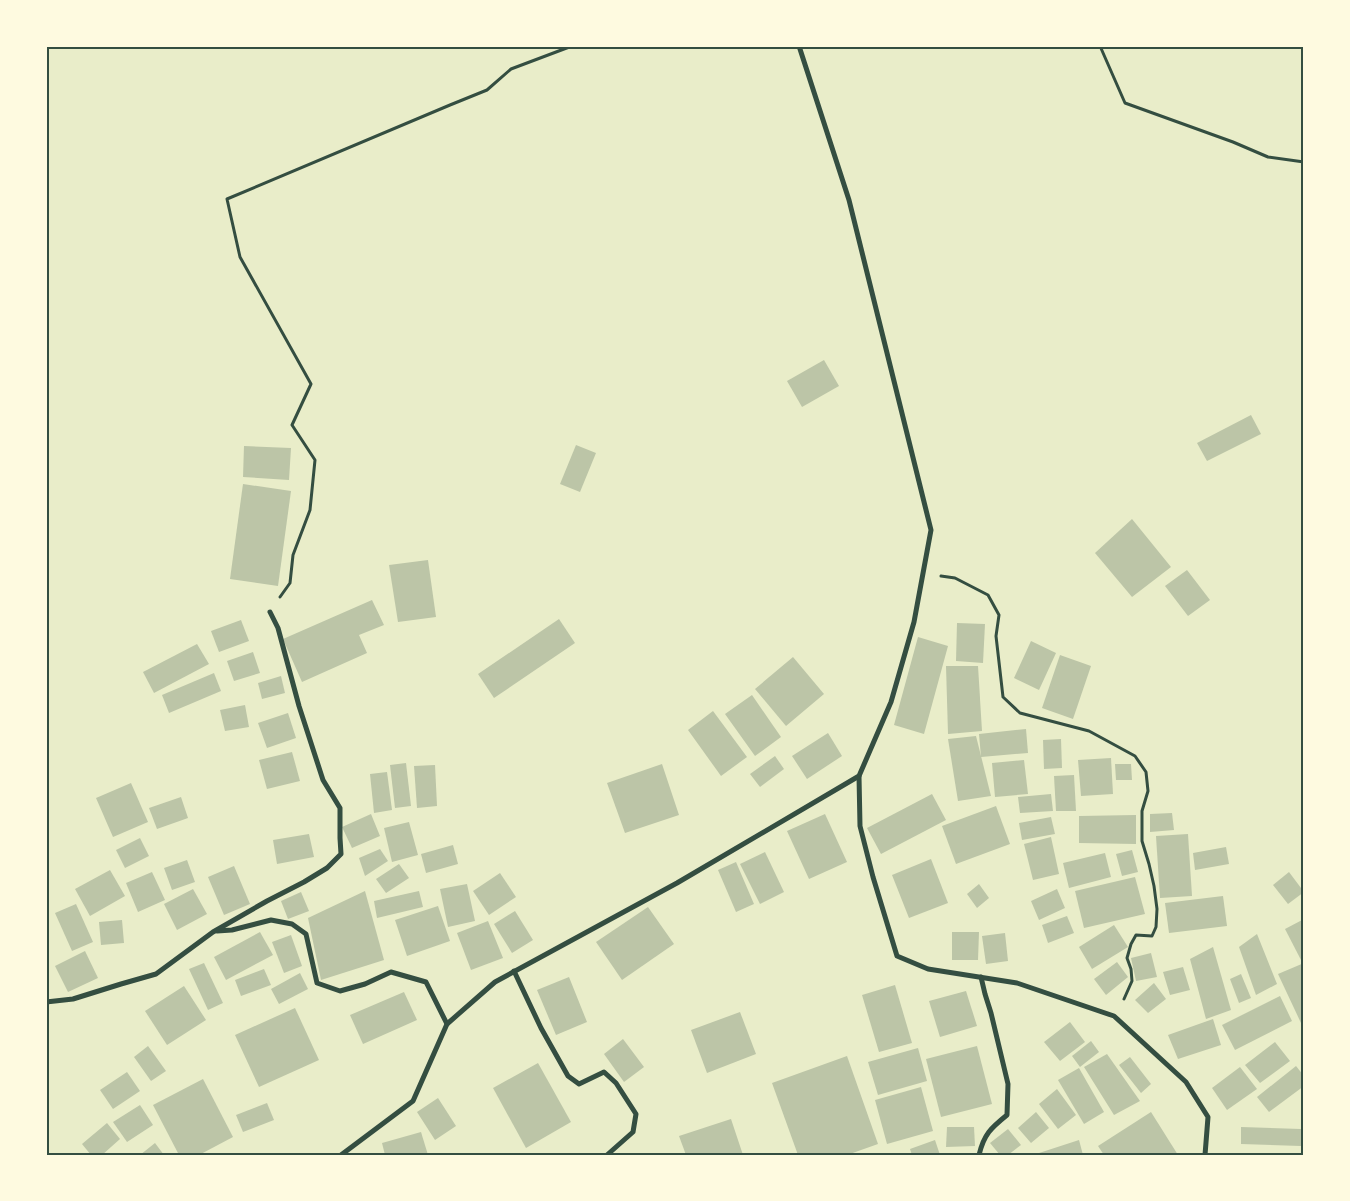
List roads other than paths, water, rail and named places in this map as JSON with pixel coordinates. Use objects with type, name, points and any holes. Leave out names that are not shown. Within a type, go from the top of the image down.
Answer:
[{"type":"street","points":[[799,46],[849,200],[931,530],[914,622],[891,702],[858,776],[860,826],[897,956],[928,969],[1018,983],[1114,1016],[1186,1082],[1208,1117],[1205,1155]]},
{"type":"street","points":[[46,1002],[73,999],[156,974],[213,932],[304,882],[327,868],[342,854],[340,808],[324,780],[299,706],[278,628],[270,612]]},
{"type":"street","points":[[341,1155],[413,1101],[447,1024],[495,982],[677,883],[858,776]]},
{"type":"street","points":[[213,932],[232,930],[271,920],[292,924],[306,934],[317,983],[340,991],[365,984],[391,972],[426,982],[447,1024]]},
{"type":"street","points":[[514,971],[541,1028],[568,1076],[579,1084],[604,1072],[616,1083],[636,1114],[633,1132],[607,1155]]},
{"type":"street","points":[[979,1155],[989,1130],[1006,1115],[1008,1084],[981,977]]}]
